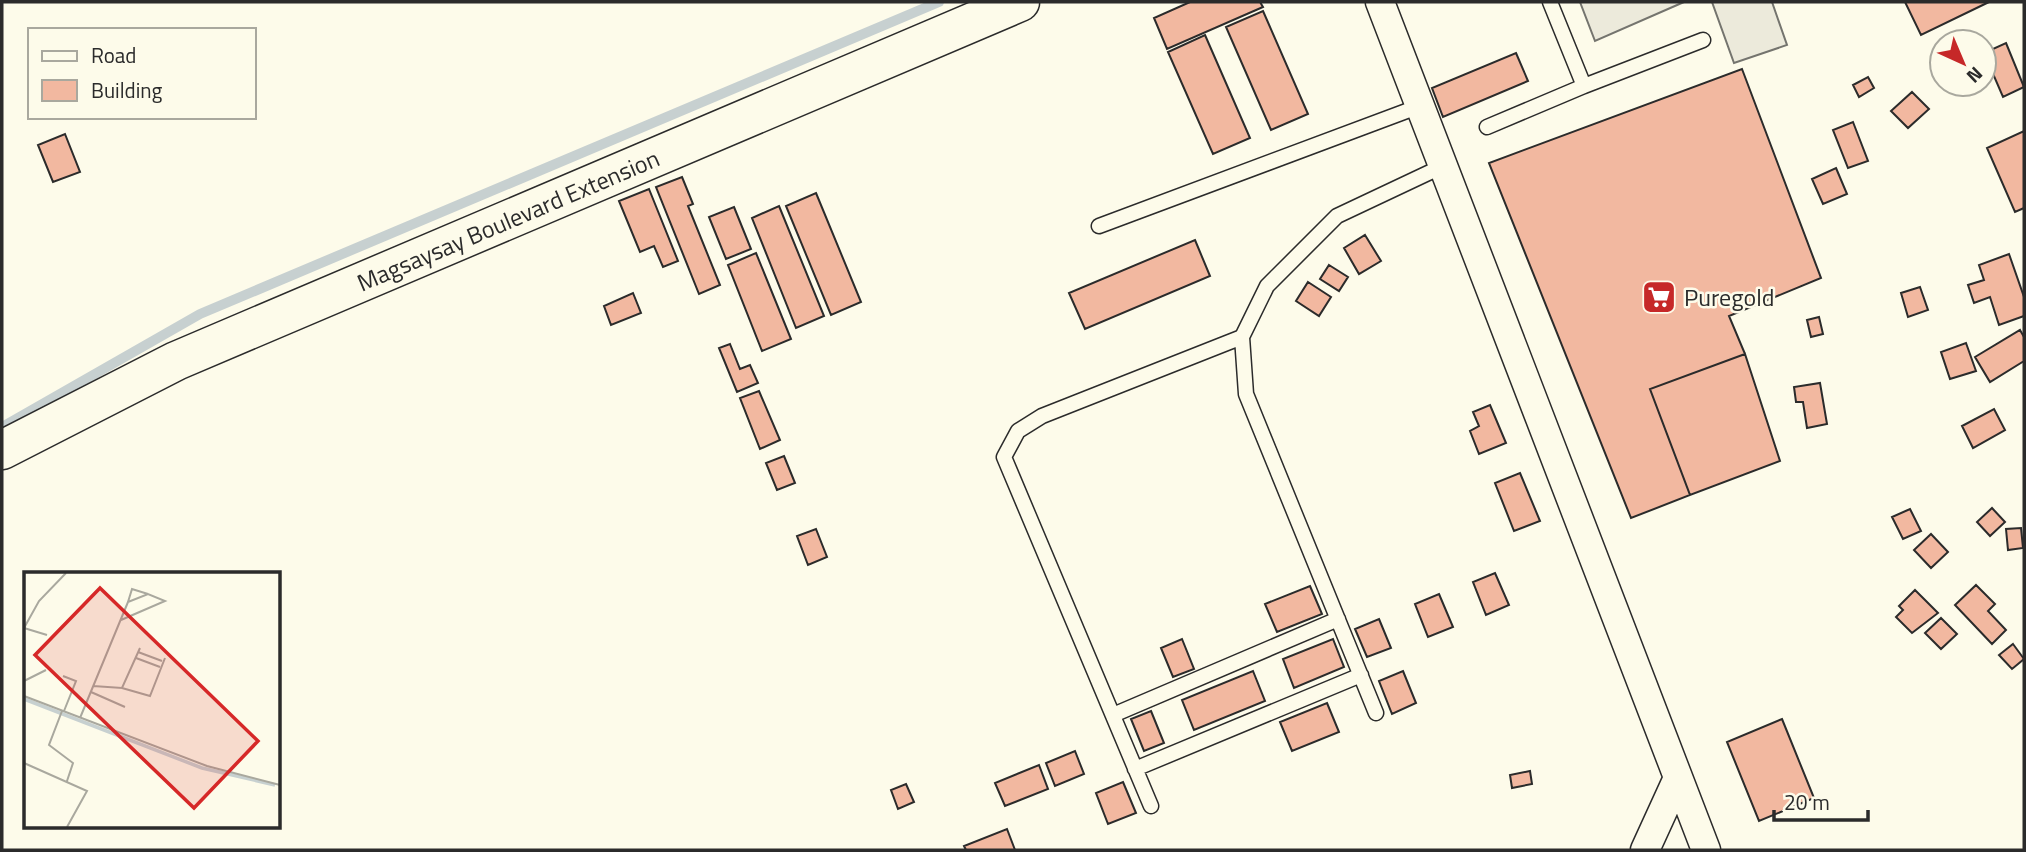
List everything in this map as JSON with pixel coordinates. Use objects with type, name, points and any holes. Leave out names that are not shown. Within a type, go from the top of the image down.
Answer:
[{"type":"street","name":"Magsaysay Boulevard Extension","points":[[2,450],[176,361],[1020,2]]},
{"type":"street","points":[[1380,2],[1706,850]]},
{"type":"street","points":[[1645,850],[1677,780]]},
{"type":"lane","points":[[1550,2],[1584,86]]},
{"type":"lane","points":[[1487,127],[1703,40]]},
{"type":"lane","points":[[1099,226],[1420,106]]},
{"type":"lane","points":[[1376,713],[1246,394],[1242,337],[1267,286],[1337,216],[1443,166]]},
{"type":"lane","points":[[1151,806],[1004,457],[1018,431],[1042,416],[1242,337]]},
{"type":"lane","points":[[1113,715],[1338,618]]},
{"type":"lane","points":[[1135,769],[1361,675]]},
{"type":"shaded area","points":[[1580,2],[1684,2],[1595,41]]},
{"type":"shaded area","points":[[1712,2],[1772,2],[1787,45],[1734,63]]},
{"type":"building","points":[[1190,2],[1260,2],[1263,7],[1167,49],[1154,18]]},
{"type":"building","points":[[1905,2],[1989,2],[1935,28],[1928,28],[1928,32],[1921,35]]},
{"type":"building","points":[[1263,11],[1308,114],[1271,130],[1226,27]]},
{"type":"building","points":[[1205,35],[1250,138],[1213,154],[1168,52]]},
{"type":"building","points":[[2006,43],[2024,87],[2003,97],[1998,85],[1998,47]]},
{"type":"building","points":[[1516,53],[1528,81],[1443,117],[1432,88]]},
{"type":"building","name":"Puregold","points":[[1742,69],[1821,278],[1729,316],[1745,354],[1650,389],[1690,495],[1631,518],[1489,163]]},
{"type":"building","points":[[1868,77],[1874,88],[1859,97],[1853,85]]},
{"type":"building","points":[[1912,92],[1929,109],[1908,128],[1891,111]]},
{"type":"building","points":[[1853,122],[1868,161],[1848,168],[1833,130]]},
{"type":"building","points":[[2024,131],[2024,208],[2015,212],[1987,148]]},
{"type":"building","points":[[65,134],[80,172],[53,182],[38,145]]},
{"type":"building","points":[[1836,168],[1847,194],[1823,204],[1812,179]]},
{"type":"building","points":[[682,177],[693,204],[688,206],[720,285],[699,294],[656,187]]},
{"type":"building","points":[[649,189],[678,261],[663,267],[654,246],[640,252],[619,201]]},
{"type":"building","points":[[816,193],[861,302],[831,315],[786,206]]},
{"type":"building","points":[[779,206],[824,316],[796,328],[752,218]]},
{"type":"building","points":[[734,207],[751,249],[726,259],[709,217]]},
{"type":"building","points":[[1365,235],[1381,261],[1359,274],[1344,248]]},
{"type":"building","points":[[1195,240],[1210,276],[1085,329],[1069,293]]},
{"type":"building","points":[[756,253],[791,339],[762,351],[728,265]]},
{"type":"building","points":[[2009,254],[2024,297],[2024,316],[1999,325],[1990,297],[1974,303],[1968,285],[1984,280],[1979,265]]},
{"type":"building","points":[[1329,265],[1348,277],[1339,291],[1320,279]]},
{"type":"building","points":[[1308,282],[1331,297],[1319,316],[1296,301]]},
{"type":"building","points":[[1920,287],[1928,310],[1908,317],[1901,293]]},
{"type":"building","points":[[633,293],[641,313],[611,325],[604,306]]},
{"type":"building","points":[[1819,317],[1823,334],[1811,337],[1807,320]]},
{"type":"building","points":[[2020,330],[2024,337],[2024,361],[1990,382],[1975,357]]},
{"type":"building","points":[[1966,343],[1976,371],[1950,379],[1941,352]]},
{"type":"building","points":[[730,344],[740,369],[750,365],[758,383],[737,392],[719,348]]},
{"type":"building","points":[[1745,354],[1780,461],[1690,495],[1650,389]]},
{"type":"building","points":[[1820,383],[1827,424],[1807,428],[1803,402],[1796,402],[1794,387]]},
{"type":"building","points":[[759,391],[780,440],[760,449],[740,398]]},
{"type":"building","points":[[1490,405],[1506,443],[1479,454],[1470,431],[1479,426],[1473,412]]},
{"type":"building","points":[[1994,409],[2005,430],[1973,448],[1962,426]]},
{"type":"building","points":[[784,456],[795,483],[777,490],[766,463]]},
{"type":"building","points":[[1520,473],[1540,521],[1514,531],[1495,483]]},
{"type":"building","points":[[1992,508],[2005,522],[1990,536],[1977,522]]},
{"type":"building","points":[[1910,509],[1921,531],[1903,539],[1892,517]]},
{"type":"building","points":[[2021,528],[2023,548],[2008,550],[2006,529]]},
{"type":"building","points":[[816,529],[827,557],[808,565],[797,536]]},
{"type":"building","points":[[1931,534],[1948,552],[1931,568],[1914,550]]},
{"type":"building","points":[[1495,573],[1509,605],[1486,615],[1473,582]]},
{"type":"building","points":[[1976,585],[1995,604],[1988,611],[2006,630],[1992,644],[1955,605]]},
{"type":"building","points":[[1310,586],[1322,614],[1277,632],[1265,604]]},
{"type":"building","points":[[1915,590],[1938,613],[1912,633],[1896,617],[1903,610],[1899,606]]},
{"type":"building","points":[[1439,594],[1453,627],[1428,637],[1415,604]]},
{"type":"building","points":[[1941,618],[1957,634],[1941,649],[1925,633]]},
{"type":"building","points":[[1379,619],[1391,648],[1367,657],[1355,629]]},
{"type":"building","points":[[1182,639],[1194,669],[1173,677],[1161,648]]},
{"type":"building","points":[[1333,639],[1344,667],[1294,688],[1283,659]]},
{"type":"building","points":[[2013,644],[2024,659],[2012,669],[1999,655]]},
{"type":"building","points":[[1253,671],[1265,701],[1194,730],[1182,700]]},
{"type":"building","points":[[1403,671],[1416,703],[1392,714],[1379,681]]},
{"type":"building","points":[[1327,703],[1339,732],[1292,751],[1280,722]]},
{"type":"building","points":[[1151,711],[1164,743],[1144,751],[1131,719]]},
{"type":"building","points":[[1782,719],[1814,798],[1759,821],[1727,742]]},
{"type":"building","points":[[1075,751],[1084,774],[1055,786],[1046,763]]},
{"type":"building","points":[[1039,765],[1048,789],[1005,806],[995,783]]},
{"type":"building","points":[[1530,771],[1532,784],[1512,788],[1510,775]]},
{"type":"building","points":[[1123,782],[1136,813],[1108,824],[1096,793]]},
{"type":"building","points":[[906,784],[914,802],[898,809],[891,790]]},
{"type":"building","points":[[1007,829],[1015,850],[966,850],[964,846]]},
{"type":"waterway","points":[[2,427],[200,314],[939,2]]},
{"type":"place","name":"Puregold","points":[[1659,297]]}]
